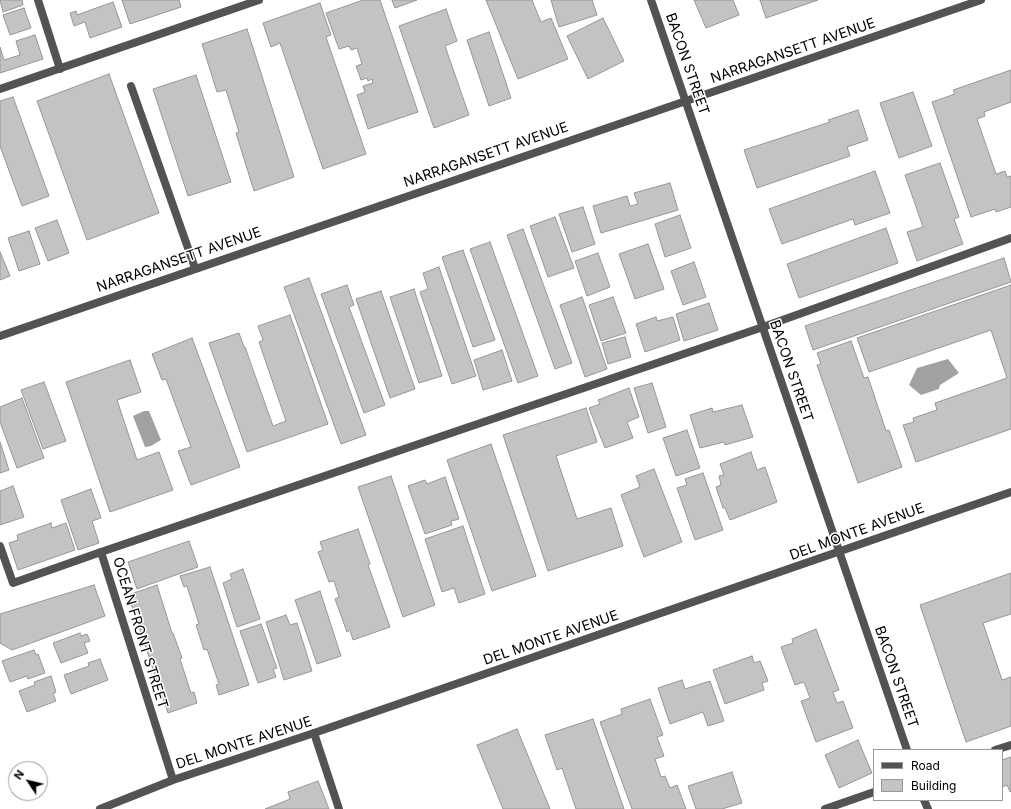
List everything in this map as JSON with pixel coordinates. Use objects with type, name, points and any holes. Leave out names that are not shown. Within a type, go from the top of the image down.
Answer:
[{"type":"street","points":[[38,0],[60,69]]},
{"type":"street","points":[[0,90],[259,0]]},
{"type":"street","name":"BACON STREET","points":[[651,0],[907,749]]},
{"type":"street","name":"NARRAGANSETT AVENUE","points":[[0,336],[981,0]]},
{"type":"street","points":[[131,86],[195,268]]},
{"type":"street","points":[[101,552],[763,327],[1011,238]]},
{"type":"street","name":"DEL MONTE AVENUE","points":[[100,809],[172,780],[314,733],[1011,492]]},
{"type":"street","name":"OCEAN FRONT STREET","points":[[0,546],[12,583],[101,552],[172,780]]},
{"type":"street","points":[[314,733],[339,809]]},
{"type":"street","points":[[998,749],[1011,745]]},
{"type":"street","points":[[824,809],[873,792]]},
{"type":"shaded area","points":[[948,359],[959,373],[940,385],[939,389],[921,395],[909,385],[917,368]]},
{"type":"shaded area","points":[[144,411],[149,411],[161,440],[151,446],[145,447],[133,416]]},
{"type":"building","points":[[0,0],[22,0],[23,5],[3,12]]},
{"type":"building","points":[[122,0],[179,0],[181,7],[130,24]]},
{"type":"building","points":[[363,0],[380,0],[418,112],[368,129],[357,95],[365,92],[363,86],[373,83],[372,79],[368,81],[367,78],[361,80],[356,66],[362,64],[357,48],[351,50],[349,46],[339,49],[326,13]]},
{"type":"building","points":[[392,0],[417,0],[395,8]]},
{"type":"building","points":[[486,0],[532,0],[541,22],[551,18],[568,59],[518,79]]},
{"type":"building","points":[[551,0],[592,0],[597,15],[559,27]]},
{"type":"building","points":[[694,0],[733,0],[739,15],[706,28]]},
{"type":"building","points":[[760,0],[818,0],[766,18]]},
{"type":"building","points":[[113,2],[122,27],[90,38],[85,22],[74,26],[70,13],[76,11],[77,15]]},
{"type":"building","points":[[320,3],[331,35],[326,37],[366,154],[323,169],[280,43],[271,47],[263,23]]},
{"type":"building","points":[[24,8],[31,28],[10,35],[3,15]]},
{"type":"building","points":[[446,9],[457,41],[445,46],[469,115],[434,128],[399,26]]},
{"type":"building","points":[[603,18],[624,61],[588,79],[567,36]]},
{"type":"building","points":[[247,29],[294,177],[254,191],[236,133],[239,132],[226,90],[217,92],[202,44]]},
{"type":"building","points":[[489,32],[511,98],[489,106],[467,40]]},
{"type":"building","points":[[35,35],[43,59],[0,73],[0,47],[4,60],[20,55],[16,41]]},
{"type":"building","points":[[1011,70],[1011,102],[984,112],[985,116],[977,119],[996,174],[1005,171],[1007,177],[1011,176],[1011,207],[996,212],[995,209],[971,217],[932,102],[955,94],[953,90]]},
{"type":"building","points":[[109,74],[159,213],[87,240],[37,101]]},
{"type":"building","points":[[196,75],[231,182],[188,196],[153,89]]},
{"type":"building","points":[[913,92],[932,146],[899,158],[880,103]]},
{"type":"building","points":[[13,97],[49,196],[22,206],[0,146],[0,101]]},
{"type":"building","points":[[858,110],[868,140],[847,147],[850,156],[757,188],[744,150],[830,122],[828,120]]},
{"type":"building","points":[[940,163],[959,217],[954,219],[963,244],[917,261],[907,232],[923,227],[905,175]]},
{"type":"building","points":[[875,171],[890,213],[855,225],[853,219],[782,244],[769,209]]},
{"type":"building","points":[[670,183],[678,210],[601,233],[593,206],[627,196],[630,206],[638,204],[634,193]]},
{"type":"building","points":[[583,207],[595,244],[572,252],[559,214]]},
{"type":"building","points":[[680,215],[691,248],[665,257],[655,224]]},
{"type":"building","points":[[555,217],[574,268],[548,277],[530,226]]},
{"type":"building","points":[[57,220],[69,253],[48,261],[35,228]]},
{"type":"building","points":[[886,228],[898,263],[799,298],[787,264]]},
{"type":"building","points":[[523,229],[572,363],[555,369],[507,235]]},
{"type":"building","points":[[29,231],[40,264],[19,271],[8,238]]},
{"type":"building","points":[[490,242],[538,376],[518,383],[470,249]]},
{"type":"building","points":[[648,244],[664,289],[635,299],[619,254]]},
{"type":"building","points":[[463,250],[495,340],[473,347],[442,257]]},
{"type":"building","points":[[0,252],[10,276],[0,280]]},
{"type":"building","points":[[598,253],[610,287],[587,296],[575,261]]},
{"type":"building","points":[[1004,258],[1011,282],[813,350],[805,326]]},
{"type":"building","points":[[694,262],[706,297],[683,305],[671,271]]},
{"type":"building","points":[[439,267],[476,376],[452,384],[420,292],[428,289],[423,273]]},
{"type":"building","points":[[309,278],[366,435],[341,444],[284,287]]},
{"type":"building","points":[[347,285],[354,305],[349,307],[385,405],[364,413],[321,294]]},
{"type":"building","points":[[1011,285],[1011,429],[916,462],[903,425],[914,422],[913,418],[937,410],[935,403],[1007,378],[991,330],[869,372],[857,338]]},
{"type":"building","points":[[414,289],[442,376],[419,383],[390,297]]},
{"type":"building","points":[[381,291],[415,389],[390,398],[356,299]]},
{"type":"building","points":[[582,297],[607,369],[585,377],[560,305]]},
{"type":"building","points":[[613,297],[626,333],[601,341],[589,305]]},
{"type":"building","points":[[709,303],[718,330],[684,341],[676,314]]},
{"type":"building","points":[[290,315],[328,424],[247,452],[209,343],[239,333],[273,426],[286,421],[259,342],[263,340],[258,326]]},
{"type":"building","points":[[656,317],[657,321],[673,317],[680,340],[645,352],[636,324]]},
{"type":"building","points":[[625,337],[631,357],[608,364],[602,343]]},
{"type":"building","points":[[192,338],[240,467],[191,485],[178,451],[191,447],[166,379],[162,380],[152,354]]},
{"type":"building","points":[[851,341],[864,378],[868,377],[886,431],[889,430],[902,467],[858,483],[817,365],[821,364],[817,353]]},
{"type":"building","points":[[502,350],[512,381],[483,390],[474,360]]},
{"type":"building","points":[[130,360],[141,392],[117,400],[137,460],[159,452],[173,490],[110,512],[66,382]]},
{"type":"building","points":[[44,382],[66,441],[43,449],[21,390]]},
{"type":"building","points":[[652,383],[666,427],[648,433],[634,388]]},
{"type":"building","points":[[629,388],[639,417],[627,422],[633,438],[605,448],[589,408],[600,404],[598,400]]},
{"type":"building","points":[[22,398],[44,458],[17,468],[0,422],[0,407]]},
{"type":"building","points":[[742,405],[753,437],[725,445],[724,442],[700,448],[690,415],[712,408],[713,412]]},
{"type":"building","points":[[586,408],[597,442],[556,456],[577,519],[611,508],[623,546],[548,571],[503,435]]},
{"type":"building","points":[[687,430],[700,468],[676,476],[663,438]]},
{"type":"building","points":[[0,442],[9,470],[0,473]]},
{"type":"building","points":[[491,444],[536,576],[492,591],[447,460]]},
{"type":"building","points":[[751,452],[757,470],[765,467],[777,502],[730,520],[725,508],[723,508],[716,487],[721,485],[719,476],[724,475],[720,464]]},
{"type":"building","points":[[654,469],[682,542],[644,557],[621,495],[640,487],[636,476]]},
{"type":"building","points":[[703,473],[723,530],[695,540],[677,488],[687,485],[685,479]]},
{"type":"building","points":[[391,476],[435,605],[403,617],[358,487]]},
{"type":"building","points":[[445,477],[459,519],[451,521],[452,525],[425,534],[408,486],[425,480],[427,484]]},
{"type":"building","points":[[13,486],[24,517],[0,525],[0,491]]},
{"type":"building","points":[[91,489],[101,518],[92,521],[99,543],[78,550],[61,500]]},
{"type":"building","points":[[51,523],[52,528],[66,523],[75,550],[18,570],[9,543],[18,540],[17,535]]},
{"type":"building","points":[[463,526],[485,594],[459,603],[454,588],[442,592],[425,539]]},
{"type":"building","points":[[358,529],[370,564],[368,565],[390,627],[353,640],[350,630],[347,632],[335,599],[339,597],[334,581],[329,582],[318,552],[323,550],[320,542]]},
{"type":"building","points":[[189,541],[198,567],[137,589],[128,562]]},
{"type":"building","points":[[210,567],[249,685],[219,695],[216,685],[219,684],[207,649],[204,650],[196,625],[199,624],[187,586],[184,587],[180,576]]},
{"type":"building","points":[[243,569],[260,619],[237,627],[223,583],[232,579],[230,574]]},
{"type":"building","points":[[1011,573],[1011,614],[983,623],[1002,680],[1011,677],[1011,726],[966,742],[920,605]]},
{"type":"building","points":[[94,585],[105,616],[12,650],[0,643],[0,614]]},
{"type":"building","points":[[157,585],[172,633],[182,658],[180,659],[191,693],[194,692],[197,703],[168,713],[128,595]]},
{"type":"building","points":[[320,591],[341,656],[317,664],[295,600]]},
{"type":"building","points":[[286,615],[290,625],[297,623],[312,671],[284,680],[266,622]]},
{"type":"building","points":[[261,624],[277,668],[273,669],[276,677],[258,683],[240,631]]},
{"type":"building","points":[[816,629],[839,690],[833,692],[837,703],[843,701],[853,728],[816,742],[801,701],[810,698],[804,682],[795,685],[781,647],[793,643],[792,639]]},
{"type":"building","points":[[80,633],[81,636],[87,634],[90,641],[84,643],[88,653],[61,663],[53,643]]},
{"type":"building","points":[[34,650],[36,655],[38,654],[45,673],[28,679],[27,676],[10,682],[2,661]]},
{"type":"building","points":[[752,656],[754,663],[760,661],[768,681],[762,683],[764,690],[725,704],[713,670]]},
{"type":"building","points":[[100,659],[108,680],[71,694],[64,675],[89,666],[88,663]]},
{"type":"building","points":[[51,676],[56,692],[53,694],[56,701],[27,712],[19,691],[35,685],[34,682]]},
{"type":"building","points":[[682,680],[685,689],[710,681],[724,721],[708,726],[703,712],[670,724],[658,688]]},
{"type":"building","points":[[650,699],[663,735],[657,737],[664,756],[655,759],[661,777],[665,776],[670,788],[677,785],[686,809],[632,809],[600,722],[622,714],[621,709]]},
{"type":"building","points":[[593,719],[624,809],[576,809],[562,768],[557,770],[545,735]]},
{"type":"building","points":[[517,729],[550,809],[503,809],[477,745]]},
{"type":"building","points":[[858,740],[872,773],[839,788],[825,755]]},
{"type":"building","points":[[1011,757],[1010,792],[1007,785],[1003,787],[1003,760]]},
{"type":"building","points":[[732,772],[742,803],[722,809],[696,809],[688,786]]},
{"type":"building","points":[[318,781],[329,809],[265,809],[290,799],[288,792]]}]
